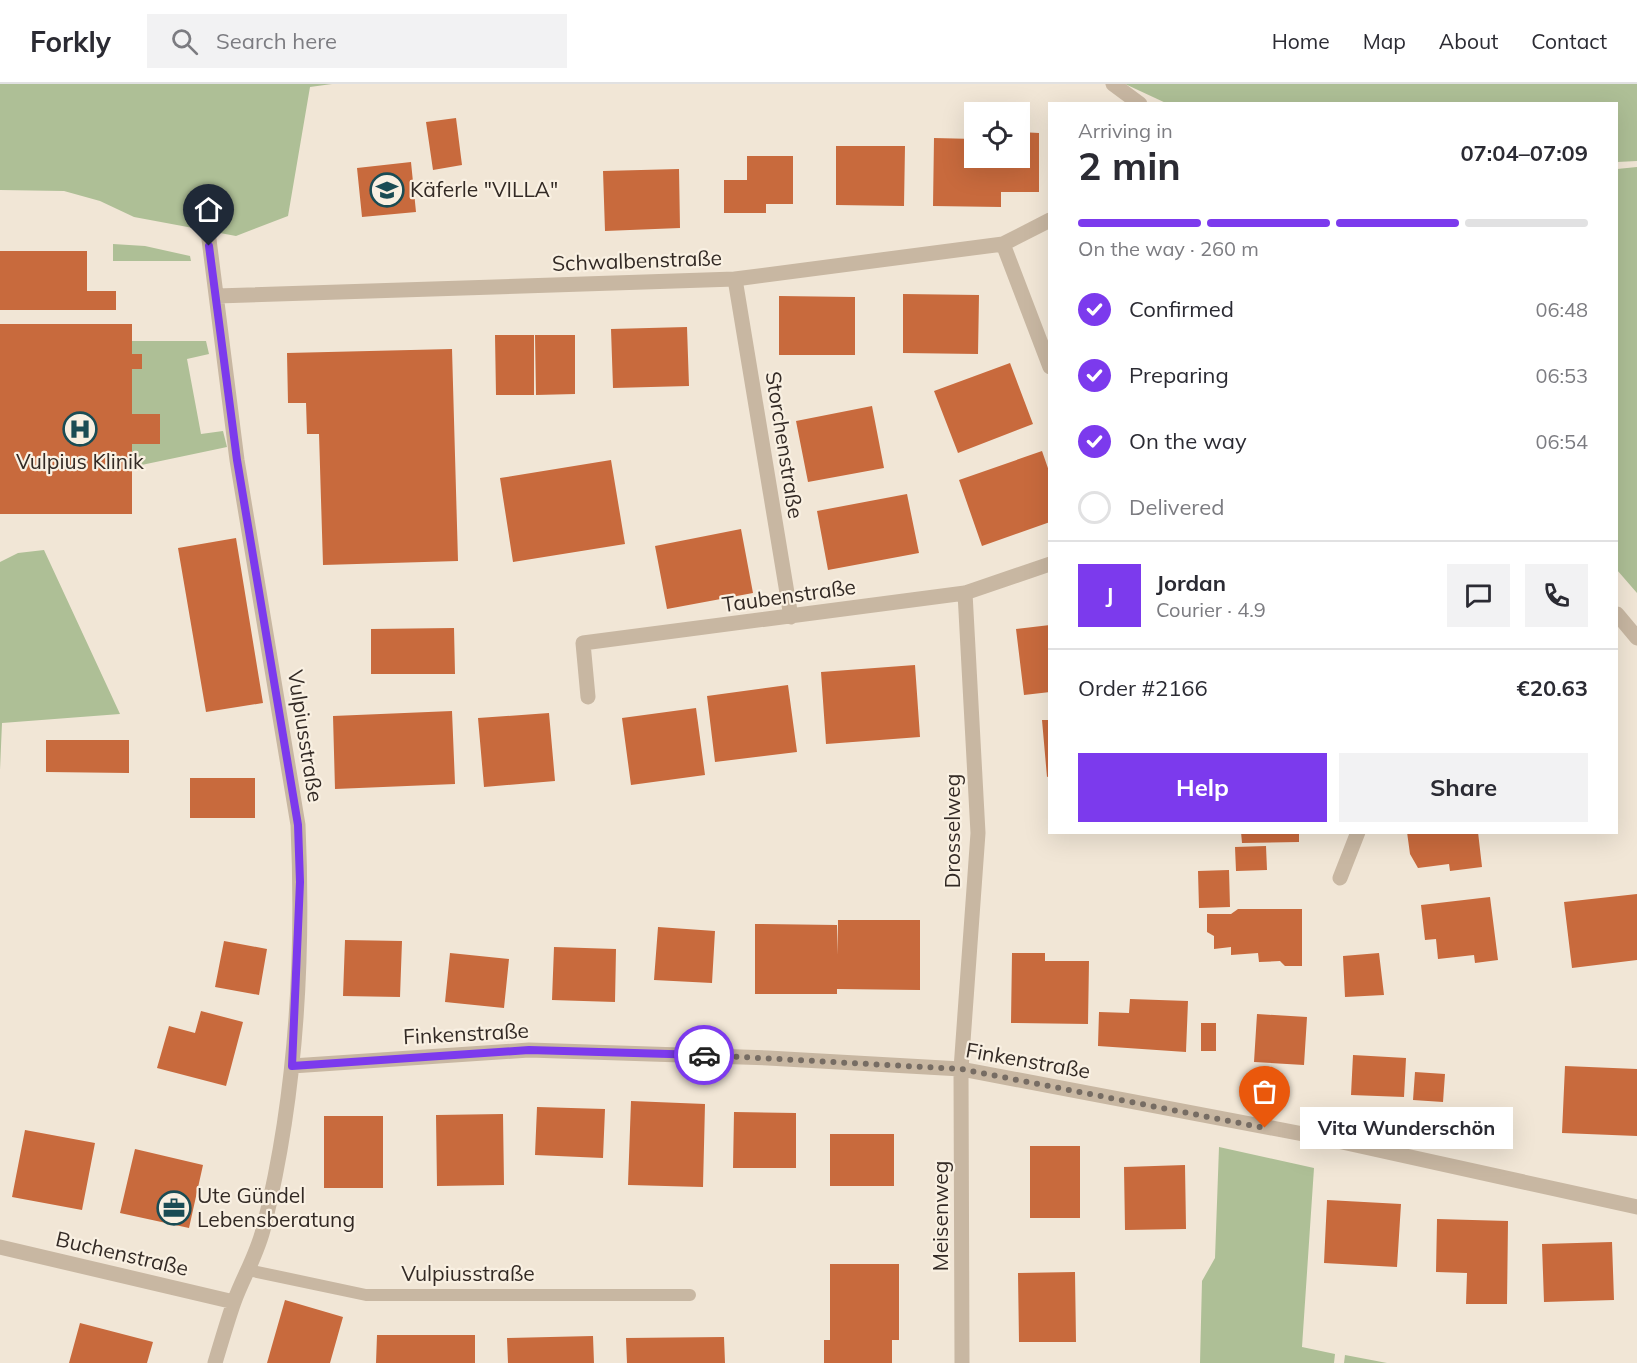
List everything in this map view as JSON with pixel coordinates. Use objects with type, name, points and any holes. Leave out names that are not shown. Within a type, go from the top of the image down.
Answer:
[{"type":"street","points":[[1113,84],[1137,102]]},
{"type":"street","name":"Vulpiusstraße","points":[[206,208],[237,460],[298,825],[300,882],[292,1066],[264,1229],[234,1302],[215,1363]]},
{"type":"street","name":"Schwalbenstraße","points":[[217,296],[735,279],[1003,244],[1048,221]]},
{"type":"street","points":[[1003,244],[1048,362]]},
{"type":"street","name":"Storchenstraße","points":[[735,279],[791,617]]},
{"type":"street","name":"Taubenstraße","points":[[588,697],[583,643],[965,593],[1048,565]]},
{"type":"street","name":"Drosselweg","points":[[961,1069],[978,833],[965,593]]},
{"type":"street","points":[[1618,615],[1637,638]]},
{"type":"street","points":[[1340,878],[1357,834]]},
{"type":"street","name":"Finkenstraße","points":[[292,1066],[529,1050],[768,1058],[961,1069],[1324,1138],[1637,1207]]},
{"type":"street","name":"Meisenweg","points":[[961,1069],[962,1363]]},
{"type":"street","name":"Buchenstraße","points":[[0,1247],[234,1302]]},
{"type":"lane","name":"Vulpiusstraße","points":[[248,1270],[366,1295],[690,1295]]},
{"type":"green space","points":[[0,84],[332,84],[310,87],[288,216],[236,236],[134,217],[100,201],[64,191],[0,190]]},
{"type":"green space","points":[[1125,84],[1637,84],[1637,161],[1618,162],[1618,102],[1164,102]]},
{"type":"green space","points":[[1637,167],[1637,593],[1618,571],[1618,169]]},
{"type":"green space","points":[[113,244],[145,246],[190,256],[191,261],[113,261]]},
{"type":"green space","points":[[132,341],[206,341],[209,354],[187,359],[201,434],[223,431],[227,447],[132,467],[132,444],[160,443],[160,414],[132,414],[132,369],[142,369],[142,355],[132,354]]},
{"type":"green space","points":[[44,550],[120,714],[2,723],[0,770],[0,562],[18,553]]},
{"type":"green space","points":[[1219,1147],[1314,1168],[1302,1347],[1335,1354],[1334,1363],[1200,1363],[1202,1281],[1215,1258]]},
{"type":"green space","points":[[1345,1355],[1387,1363],[1344,1363]]},
{"type":"building","points":[[456,118],[462,165],[433,170],[426,122]]},
{"type":"building","points":[[1030,133],[1039,133],[1039,192],[1001,192],[1001,207],[933,206],[934,138],[964,139],[964,168],[1030,168]]},
{"type":"building","points":[[836,146],[905,146],[904,206],[836,205]]},
{"type":"building","points":[[747,156],[793,156],[793,204],[766,204],[766,213],[724,213],[724,180],[747,180]]},
{"type":"building","name":"Käferle \"VILLA\"","points":[[411,162],[416,212],[362,217],[357,168]]},
{"type":"building","points":[[679,169],[680,228],[605,231],[603,171]]},
{"type":"building","points":[[0,251],[87,251],[87,291],[116,291],[116,310],[0,310]]},
{"type":"building","points":[[903,294],[979,295],[978,354],[903,353]]},
{"type":"building","points":[[779,296],[855,297],[855,355],[779,355]]},
{"type":"building","name":"Vulpius Klinik","points":[[0,324],[132,324],[132,354],[142,354],[142,369],[132,369],[132,414],[160,414],[160,444],[132,444],[132,514],[0,514]]},
{"type":"building","points":[[687,327],[689,386],[613,388],[611,329]]},
{"type":"building","points":[[495,335],[534,335],[534,395],[496,395]]},
{"type":"building","points":[[535,335],[575,335],[575,394],[536,395]]},
{"type":"building","points":[[452,349],[458,561],[323,565],[319,434],[307,434],[306,403],[288,403],[287,353]]},
{"type":"building","points":[[1010,363],[1033,424],[958,453],[934,391]]},
{"type":"building","points":[[872,406],[884,468],[808,482],[796,421]]},
{"type":"building","points":[[1042,451],[1048,468],[1048,523],[982,546],[959,480]]},
{"type":"building","points":[[611,460],[625,544],[513,562],[500,478]]},
{"type":"building","points":[[907,494],[919,553],[828,570],[817,511]]},
{"type":"building","points":[[741,529],[753,593],[667,609],[655,546]]},
{"type":"building","points":[[236,538],[263,703],[206,712],[178,548]]},
{"type":"building","points":[[1048,625],[1048,692],[1024,695],[1016,629]]},
{"type":"building","points":[[454,628],[455,674],[371,674],[371,629]]},
{"type":"building","points":[[915,665],[920,737],[826,744],[821,672]]},
{"type":"building","points":[[788,685],[797,752],[715,762],[707,696]]},
{"type":"building","points":[[696,708],[705,775],[631,785],[622,718]]},
{"type":"building","points":[[452,711],[455,784],[335,789],[333,716]]},
{"type":"building","points":[[549,713],[555,781],[484,787],[478,718]]},
{"type":"building","points":[[1042,720],[1048,720],[1047,777]]},
{"type":"building","points":[[46,740],[129,740],[129,773],[46,772]]},
{"type":"building","points":[[190,778],[255,778],[255,818],[190,818]]},
{"type":"building","points":[[1241,834],[1299,834],[1299,842],[1242,843]]},
{"type":"building","points":[[1407,834],[1478,834],[1482,867],[1450,871],[1449,864],[1418,868],[1410,854]]},
{"type":"building","points":[[1266,846],[1267,870],[1236,871],[1235,847]]},
{"type":"building","points":[[1229,870],[1230,907],[1199,908],[1198,871]]},
{"type":"building","points":[[1637,894],[1637,960],[1572,968],[1564,902]]},
{"type":"building","points":[[1490,897],[1498,960],[1475,963],[1474,955],[1438,959],[1436,939],[1425,940],[1421,905]]},
{"type":"building","points":[[1238,909],[1302,909],[1302,966],[1285,966],[1280,961],[1259,962],[1258,953],[1231,955],[1231,947],[1214,949],[1214,936],[1207,932],[1207,914],[1231,914]]},
{"type":"building","points":[[838,920],[920,920],[920,990],[837,989],[837,994],[755,994],[755,924],[837,925],[838,955]]},
{"type":"building","points":[[658,927],[715,931],[712,983],[654,980]]},
{"type":"building","points":[[345,940],[402,941],[400,997],[343,996]]},
{"type":"building","points":[[224,941],[267,949],[259,995],[215,987]]},
{"type":"building","points":[[554,947],[616,949],[615,1002],[552,1000]]},
{"type":"building","points":[[450,953],[509,959],[504,1008],[445,1002]]},
{"type":"building","points":[[1012,953],[1045,953],[1045,961],[1089,961],[1088,1024],[1011,1023]]},
{"type":"building","points":[[1379,953],[1384,995],[1345,997],[1343,956]]},
{"type":"building","points":[[1130,999],[1188,1001],[1186,1052],[1098,1046],[1099,1012],[1129,1013]]},
{"type":"building","points":[[201,1011],[243,1022],[226,1086],[157,1068],[169,1026],[195,1033]]},
{"type":"building","points":[[1257,1014],[1307,1017],[1304,1065],[1254,1062]]},
{"type":"building","points":[[1201,1023],[1216,1023],[1216,1051],[1201,1051]]},
{"type":"building","points":[[1353,1055],[1406,1058],[1404,1097],[1351,1095]]},
{"type":"building","points":[[1565,1066],[1637,1069],[1637,1136],[1562,1133]]},
{"type":"building","points":[[1415,1072],[1445,1074],[1443,1102],[1413,1100]]},
{"type":"building","points":[[631,1101],[705,1104],[703,1187],[628,1185]]},
{"type":"building","points":[[537,1107],[605,1109],[603,1158],[535,1155]]},
{"type":"building","points":[[734,1112],[796,1113],[796,1168],[733,1168]]},
{"type":"building","points":[[503,1114],[504,1185],[437,1186],[436,1115]]},
{"type":"building","points":[[324,1116],[383,1116],[383,1188],[324,1188]]},
{"type":"building","points":[[25,1130],[95,1143],[82,1210],[12,1197]]},
{"type":"building","points":[[830,1134],[894,1134],[894,1186],[830,1186]]},
{"type":"building","points":[[1030,1146],[1080,1146],[1080,1218],[1030,1218]]},
{"type":"building","points":[[135,1149],[203,1165],[189,1228],[120,1213]]},
{"type":"building","points":[[1185,1165],[1186,1229],[1125,1230],[1124,1167]]},
{"type":"building","points":[[1327,1200],[1401,1204],[1397,1267],[1324,1263]]},
{"type":"building","points":[[1437,1219],[1508,1221],[1507,1304],[1466,1304],[1467,1273],[1436,1272]]},
{"type":"building","points":[[1612,1242],[1614,1300],[1544,1302],[1542,1244]]},
{"type":"building","points":[[830,1264],[899,1264],[899,1340],[892,1340],[892,1363],[824,1363],[824,1340],[830,1340]]},
{"type":"building","points":[[1075,1272],[1076,1342],[1019,1342],[1018,1273]]},
{"type":"building","points":[[285,1300],[343,1317],[330,1363],[267,1363]]},
{"type":"building","points":[[80,1323],[153,1342],[147,1363],[69,1363]]},
{"type":"building","points":[[377,1335],[475,1335],[475,1363],[376,1363]]},
{"type":"building","points":[[593,1336],[594,1363],[508,1363],[507,1338]]},
{"type":"building","points":[[724,1337],[725,1363],[627,1363],[626,1338]]},
{"type":"way so far","points":[[704,1055],[961,1069],[1265,1128]]},
{"type":"place","name":"Käferle \"VILLA\"","points":[[387,190]]},
{"type":"place","name":"Vulpius Klinik","points":[[80,429]]},
{"type":"place","name":"Vita Wunderschön","points":[[1265,1128]]},
{"type":"place","name":"Ute Gündel Lebensberatung","points":[[174,1208]]},
{"type":"route","points":[[209,246],[237,460],[298,825],[300,882],[292,1066],[529,1050],[704,1055]]}]
